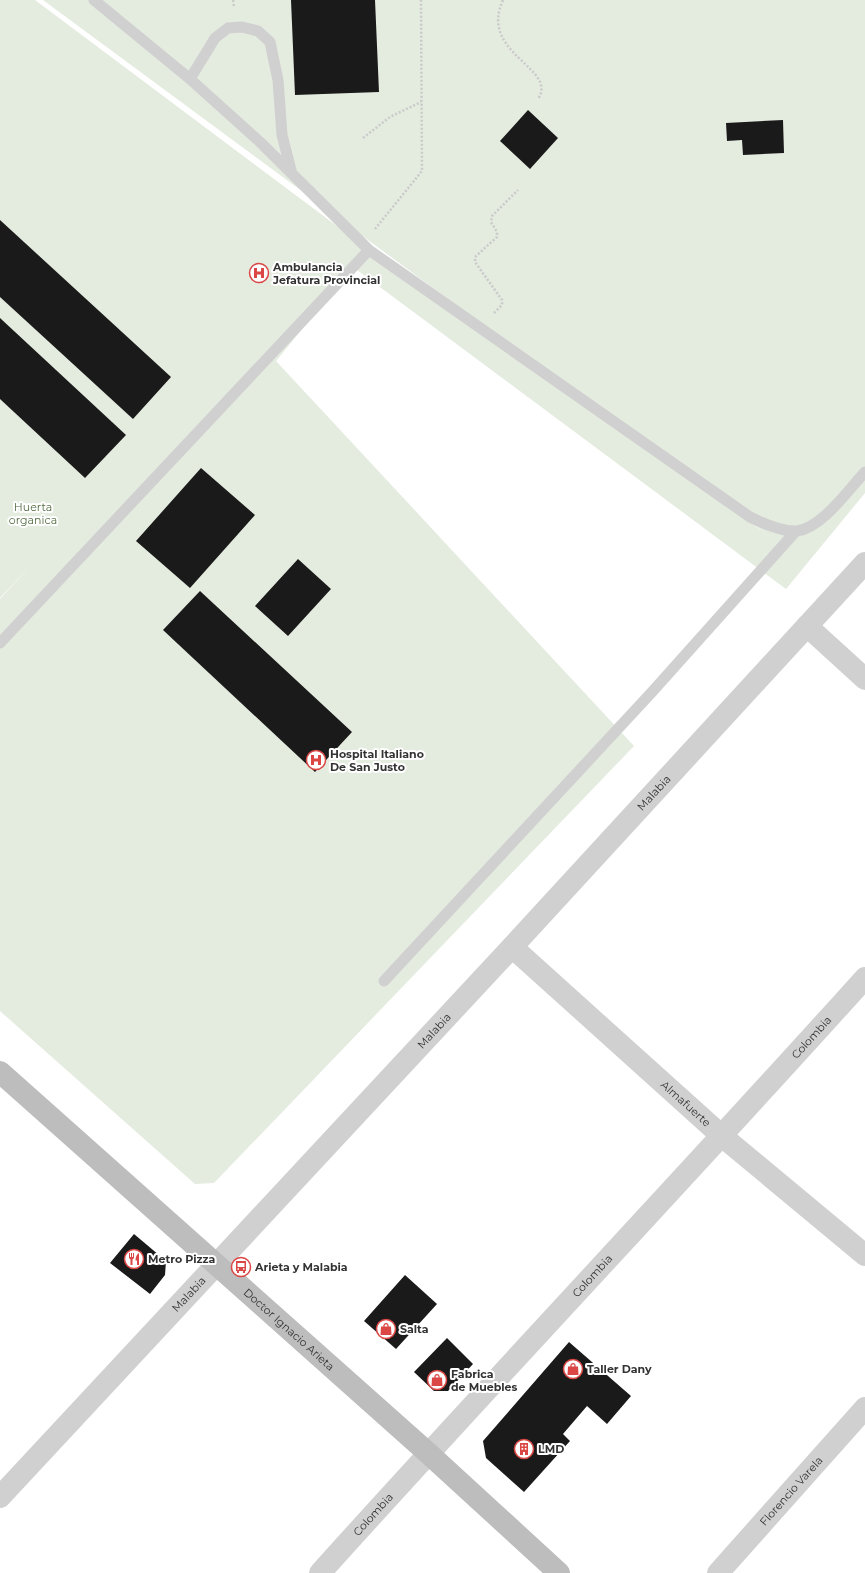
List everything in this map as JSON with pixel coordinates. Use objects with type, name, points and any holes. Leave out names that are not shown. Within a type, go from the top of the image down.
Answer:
[{"type":"street","name":"Malabia","points":[[0,1497],[512,947],[865,563]]},
{"type":"street","points":[[807,626],[865,679]]},
{"type":"street","name":"Almafuerte","points":[[512,947],[722,1137],[865,1255]]},
{"type":"street","name":"Colombia","points":[[320,1573],[428,1453],[722,1137],[865,978]]},
{"type":"street","name":"Doctor Ignacio Arieta","points":[[0,1072],[428,1453],[559,1573]]},
{"type":"street","name":"Florencio Varela","points":[[718,1573],[865,1408]]},
{"type":"lane","points":[[94,0],[190,79],[291,171],[366,247],[750,517],[771,527],[796,531]]},
{"type":"lane","points":[[190,79],[215,38],[228,28],[242,27],[258,32],[270,42],[278,80],[282,135],[291,171]]},
{"type":"lane","points":[[0,643],[366,247]]},
{"type":"lane","points":[[384,982],[652,692],[796,531],[819,522],[865,472]]},
{"type":"path","points":[[366,247],[422,171],[421,0]]},
{"type":"path","points":[[503,0],[497,19],[502,38],[536,76],[542,85],[543,92],[538,99]]},
{"type":"path","points":[[363,138],[390,117],[421,102]]},
{"type":"path","points":[[481,328],[503,303],[475,262],[475,257],[496,237],[496,232],[491,222],[492,216],[518,190]]},
{"type":"green space","name":"Hospital Italiano De San Justo","points":[[0,0],[35,0],[369,250],[773,539],[43,0],[865,0],[865,493],[786,589],[353,267],[276,361],[634,746],[214,1183],[195,1184],[0,1011],[0,599],[34,562],[0,598]]},
{"type":"building","points":[[291,0],[375,0],[379,92],[295,95]]},
{"type":"building","points":[[528,110],[558,138],[530,169],[500,141]]},
{"type":"building","points":[[783,120],[784,153],[743,155],[742,140],[727,141],[726,123]]},
{"type":"building","points":[[0,220],[171,377],[133,419],[0,297]]},
{"type":"building","points":[[0,318],[126,435],[85,478],[0,399]]},
{"type":"building","points":[[201,468],[255,515],[190,588],[136,541]]},
{"type":"building","points":[[298,559],[331,589],[288,636],[255,606]]},
{"type":"building","points":[[200,591],[352,732],[315,772],[163,630]]},
{"type":"building","name":"Metro Pizza","points":[[134,1234],[166,1261],[165,1275],[150,1294],[110,1263]]},
{"type":"building","points":[[405,1275],[437,1304],[396,1349],[364,1321]]},
{"type":"building","points":[[447,1338],[473,1364],[448,1391],[434,1391],[414,1372]]},
{"type":"building","points":[[569,1342],[631,1396],[607,1424],[587,1406],[563,1434],[570,1441],[524,1492],[486,1458],[483,1441]]},
{"type":"place","name":"Ambulancia Jefatura Provincial","points":[[259,273]]},
{"type":"place","name":"Hospital Italiano De San Justo","points":[[316,760]]},
{"type":"place","name":"Metro Pizza","points":[[134,1259]]},
{"type":"place","name":"Arieta y Malabia","points":[[241,1267]]},
{"type":"place","name":"Salta","points":[[386,1329]]},
{"type":"place","name":"Taller Dany","points":[[573,1369]]},
{"type":"place","name":"Fabrica de Muebles","points":[[437,1380]]},
{"type":"place","name":"LMD","points":[[524,1449]]},
{"type":"park label","name":"Huerta organica","points":[[33,513]]}]
